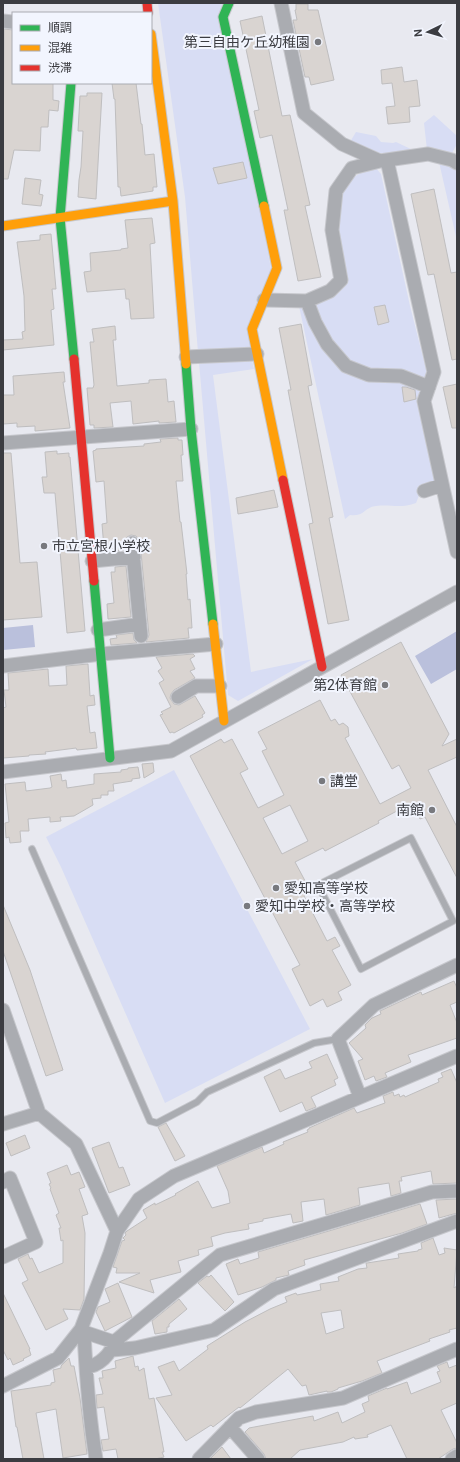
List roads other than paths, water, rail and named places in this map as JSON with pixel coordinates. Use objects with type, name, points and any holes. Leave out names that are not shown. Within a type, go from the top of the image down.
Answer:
[{"type":"street","points":[[229,3],[223,17],[277,268],[252,329],[322,667]]},
{"type":"street","points":[[281,3],[304,113],[342,144],[383,161]]},
{"type":"street","points":[[152,44],[173,201],[192,429],[224,721]]},
{"type":"street","points":[[71,84],[60,218],[82,437],[110,758]]},
{"type":"street","points":[[264,300],[307,301],[330,291],[341,280],[332,230],[336,191],[352,168],[383,161],[428,154],[452,160],[457,163]]},
{"type":"street","points":[[383,161],[434,372],[424,401],[457,552]]},
{"type":"street","points":[[3,226],[173,201]]},
{"type":"street","points":[[307,301],[315,322],[327,344],[346,366],[369,375],[401,376],[429,387]]},
{"type":"street","points":[[186,357],[257,354]]},
{"type":"street","points":[[3,443],[192,429]]},
{"type":"street","points":[[424,491],[442,484]]},
{"type":"street","points":[[98,630],[141,630],[132,543]]},
{"type":"street","points":[[92,562],[134,557]]},
{"type":"street","points":[[3,772],[171,751],[457,592]]},
{"type":"street","points":[[3,666],[101,654],[216,644]]},
{"type":"street","points":[[178,696],[196,686],[220,686]]},
{"type":"street","points":[[360,1097],[338,1040],[374,1006],[457,965]]},
{"type":"street","points":[[3,1010],[39,1113],[76,1144],[117,1231]]},
{"type":"street","points":[[3,1386],[58,1358],[83,1330],[117,1231],[139,1199],[174,1176],[457,1056]]},
{"type":"street","points":[[3,1124],[39,1113]]},
{"type":"street","points":[[3,1182],[10,1178],[36,1242],[3,1257]]},
{"type":"street","points":[[86,1367],[95,1366],[113,1346],[220,1255],[432,1192],[457,1191]]},
{"type":"street","points":[[83,1330],[113,1346],[134,1348],[214,1330],[274,1289],[457,1221]]},
{"type":"street","points":[[83,1330],[88,1399],[96,1459]]},
{"type":"street","points":[[199,1459],[238,1418],[256,1412],[343,1398],[457,1349]]},
{"type":"street","points":[[230,1427],[258,1459]]},
{"type":"street","points":[[452,1459],[457,1456]]},
{"type":"lane","points":[[411,838],[455,920],[361,969],[318,886],[411,838]]},
{"type":"lane","points":[[32,849],[150,1121],[157,1123],[197,1102],[207,1092],[314,1043],[338,1040]]},
{"type":"place","name":"第三自由ケ丘幼稚園","points":[[318,42]]},
{"type":"place","name":"市立宮根小学校","points":[[44,546]]},
{"type":"place","name":"第2体育館","points":[[385,685]]},
{"type":"place","name":"講堂","points":[[322,781]]},
{"type":"place","name":"南館","points":[[432,810]]},
{"type":"place","name":"愛知高等学校","points":[[276,888]]},
{"type":"place","name":"愛知中学校・高等学校","points":[[247,906]]}]
